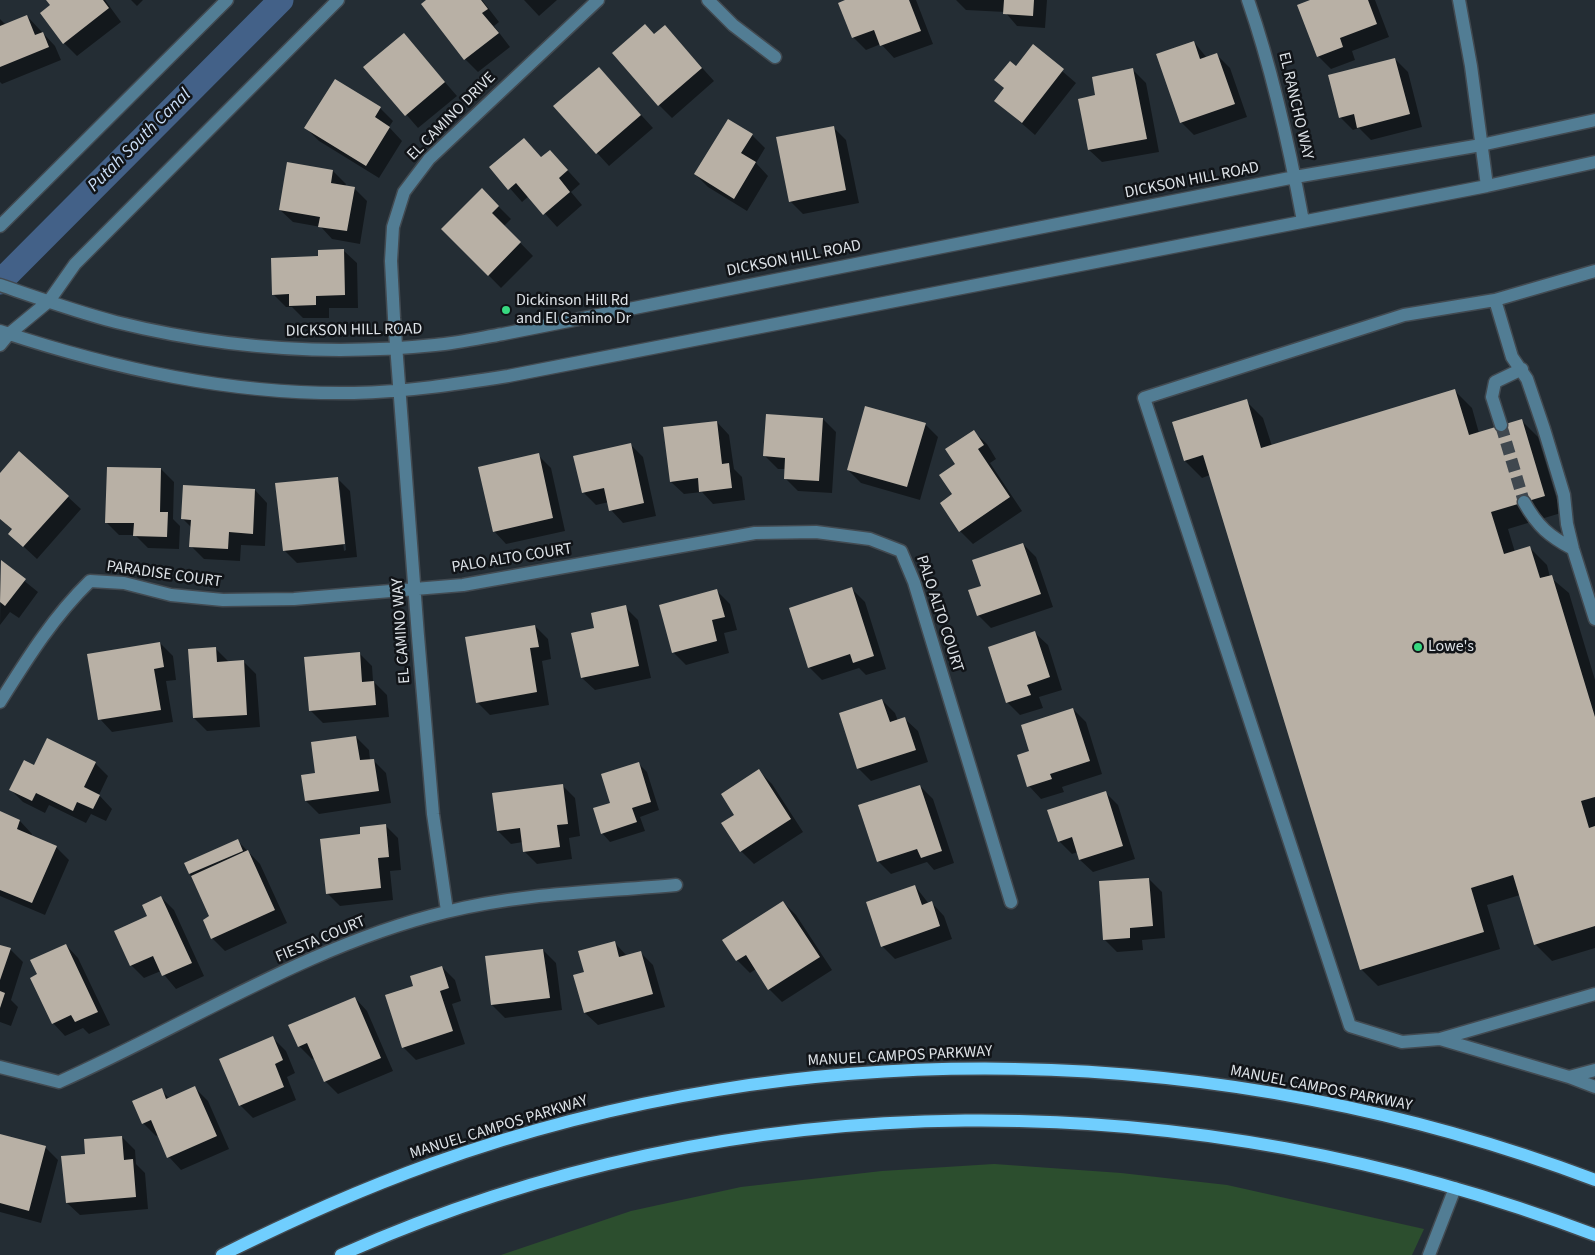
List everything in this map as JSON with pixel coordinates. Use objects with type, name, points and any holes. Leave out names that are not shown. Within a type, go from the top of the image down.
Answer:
[{"type":"main road","name":"MANUEL CAMPOS PARKWAY","points":[[222,1255],[348,1195],[433,1163],[529,1132],[701,1092],[798,1079],[900,1070],[1049,1069],[1118,1073],[1215,1084],[1299,1098],[1385,1116],[1476,1141],[1595,1180]]},
{"type":"main road","points":[[341,1255],[446,1212],[542,1181],[628,1159],[710,1143],[806,1129],[903,1120],[1050,1120],[1204,1134],[1293,1149],[1455,1188],[1595,1235]]},
{"type":"street","points":[[0,226],[227,0]]},
{"type":"street","points":[[0,345],[4,332],[48,301],[75,264],[338,0]]},
{"type":"street","name":"EL CAMINO DRIVE","points":[[396,348],[391,261],[393,227],[404,192],[430,159],[598,0]]},
{"type":"street","points":[[708,0],[733,25],[776,57]]},
{"type":"street","name":"EL RANCHO WAY","points":[[1248,0],[1266,53],[1303,220]]},
{"type":"street","points":[[1459,0],[1471,66],[1487,186]]},
{"type":"street","name":"DICKSON HILL ROAD","points":[[0,285],[114,322],[188,338],[265,348],[354,350],[436,345],[503,334],[1295,177],[1481,145],[1595,120]]},
{"type":"street","points":[[4,332],[100,362],[180,380],[263,390],[354,393],[434,388],[508,376],[1303,220],[1487,186],[1595,162]]},
{"type":"street","points":[[1595,271],[1495,300],[1404,315],[1144,398],[1350,1026],[1402,1042],[1440,1039],[1595,994]]},
{"type":"street","points":[[1495,300],[1512,357],[1522,368],[1527,379],[1564,495],[1567,524],[1573,549],[1595,619]]},
{"type":"street","name":"EL CAMINO WAY","points":[[396,348],[432,814],[447,911]]},
{"type":"street","points":[[1501,425],[1492,397],[1494,382],[1522,368]]},
{"type":"street","points":[[1524,502],[1534,520],[1550,537],[1573,549]]},
{"type":"street","name":"PALO ALTO COURT","points":[[415,589],[525,576],[754,533],[816,532],[870,539],[901,551],[914,582],[1011,902]]},
{"type":"street","name":"PARADISE COURT","points":[[0,702],[40,639],[67,603],[90,581],[124,583],[171,595],[223,600],[294,599],[415,589]]},
{"type":"street","name":"FIESTA COURT","points":[[0,1067],[58,1082],[322,954],[447,911],[523,899],[676,885]]},
{"type":"street","points":[[1440,1039],[1595,1087]]},
{"type":"street","points":[[1569,1078],[1595,1070]]},
{"type":"street","points":[[1429,1255],[1455,1188]]},
{"type":"green space","points":[[994,1164],[1121,1173],[1227,1185],[1424,1229],[1412,1255],[501,1255],[631,1211],[741,1187],[882,1171]]},
{"type":"building","points":[[46,0],[103,0],[109,8],[63,44],[40,13],[50,5]]},
{"type":"building","points":[[426,0],[481,0],[488,9],[482,13],[499,33],[464,60],[421,4]]},
{"type":"building","points":[[845,0],[909,0],[921,31],[880,46],[874,30],[852,38],[838,3]]},
{"type":"building","points":[[1004,0],[1034,0],[1033,16],[1003,14]]},
{"type":"building","points":[[1310,0],[1368,0],[1377,24],[1340,38],[1343,47],[1317,57],[1297,5]]},
{"type":"building","points":[[27,15],[35,35],[43,32],[49,47],[0,67],[0,26]]},
{"type":"building","points":[[645,24],[654,34],[665,25],[702,68],[658,106],[612,53]]},
{"type":"building","points":[[404,33],[445,82],[405,116],[363,67]]},
{"type":"building","points":[[1194,41],[1200,59],[1217,53],[1235,104],[1180,123],[1156,54]]},
{"type":"building","points":[[1033,44],[1064,69],[1022,123],[994,101],[1004,88],[994,80],[1010,61],[1016,66]]},
{"type":"building","points":[[1395,58],[1410,114],[1357,128],[1354,114],[1339,118],[1328,75]]},
{"type":"building","points":[[599,67],[641,115],[596,154],[553,106]]},
{"type":"building","points":[[1133,68],[1147,139],[1088,150],[1078,99],[1095,95],[1092,77]]},
{"type":"building","points":[[335,79],[381,107],[375,117],[390,127],[366,166],[304,128]]},
{"type":"building","points":[[728,119],[753,134],[741,153],[756,162],[734,199],[694,174]]},
{"type":"building","points":[[834,126],[846,190],[789,202],[776,137]]},
{"type":"building","points":[[524,138],[541,157],[550,150],[568,170],[559,178],[570,192],[543,215],[516,183],[508,190],[489,167]]},
{"type":"building","points":[[287,162],[333,170],[331,183],[355,187],[347,231],[318,227],[320,217],[279,210]]},
{"type":"building","points":[[482,188],[499,206],[492,213],[521,242],[488,276],[441,229]]},
{"type":"building","points":[[344,249],[345,295],[316,296],[316,305],[289,306],[289,294],[272,295],[271,258],[318,256],[318,250]]},
{"type":"building","name":"Lowe's","points":[[1455,389],[1469,435],[1522,419],[1545,496],[1491,512],[1504,554],[1530,546],[1540,578],[1552,575],[1595,717],[1595,797],[1581,801],[1589,828],[1595,826],[1595,926],[1534,945],[1513,875],[1471,888],[1484,932],[1360,970],[1203,455],[1184,461],[1172,422],[1247,399],[1261,448]]},
{"type":"building","points":[[865,406],[926,423],[907,487],[847,470]]},
{"type":"building","points":[[766,414],[823,418],[819,481],[784,479],[785,458],[763,456]]},
{"type":"building","points":[[717,421],[722,464],[729,463],[732,488],[699,492],[698,478],[670,482],[663,427]]},
{"type":"building","points":[[974,430],[984,445],[978,449],[1010,497],[959,532],[940,503],[952,494],[939,475],[955,464],[945,449]]},
{"type":"building","points":[[631,443],[644,503],[609,511],[604,488],[582,493],[573,456]]},
{"type":"building","points":[[19,451],[69,496],[23,547],[8,534],[12,529],[0,519],[0,473]]},
{"type":"building","points":[[539,453],[553,518],[493,532],[478,467]]},
{"type":"building","points":[[107,467],[161,468],[160,512],[168,512],[167,537],[133,536],[134,523],[105,523]]},
{"type":"building","points":[[338,477],[345,544],[283,551],[275,483]]},
{"type":"building","points":[[183,485],[255,489],[253,534],[229,532],[228,549],[189,547],[191,520],[181,519]]},
{"type":"building","points":[[1023,543],[1041,594],[977,616],[968,590],[981,586],[972,560]]},
{"type":"building","points":[[1,560],[26,579],[5,606],[0,602]]},
{"type":"building","points":[[852,587],[874,656],[853,663],[850,654],[808,668],[789,608]]},
{"type":"building","points":[[717,589],[725,617],[712,620],[717,641],[672,653],[659,605]]},
{"type":"building","points":[[626,605],[639,666],[581,678],[571,633],[594,628],[591,613]]},
{"type":"building","points":[[535,625],[539,647],[530,648],[537,692],[476,703],[465,637]]},
{"type":"building","points":[[1035,631],[1050,677],[1027,685],[1031,695],[1006,703],[988,647]]},
{"type":"building","points":[[160,642],[164,667],[154,669],[161,710],[98,720],[87,654]]},
{"type":"building","points":[[216,647],[217,662],[244,660],[247,715],[193,718],[188,649]]},
{"type":"building","points":[[360,652],[362,682],[374,681],[376,705],[309,711],[304,657]]},
{"type":"building","points":[[882,699],[890,722],[905,717],[916,750],[857,769],[839,713]]},
{"type":"building","points":[[1073,708],[1090,761],[1050,774],[1052,779],[1027,787],[1017,755],[1029,751],[1021,725]]},
{"type":"building","points":[[356,736],[360,760],[374,759],[379,791],[305,801],[301,775],[315,773],[311,742]]},
{"type":"building","points":[[47,738],[96,762],[84,787],[100,795],[93,809],[77,802],[73,811],[36,793],[32,801],[9,790],[24,760],[34,765]]},
{"type":"building","points":[[639,762],[651,802],[632,808],[637,822],[601,834],[593,808],[610,803],[601,774]]},
{"type":"building","points":[[759,769],[791,819],[740,852],[721,823],[734,815],[721,794]]},
{"type":"building","points":[[563,784],[568,824],[557,825],[560,847],[523,852],[520,828],[497,831],[492,793]]},
{"type":"building","points":[[920,785],[942,851],[921,858],[917,849],[877,862],[858,805]]},
{"type":"building","points":[[1106,791],[1123,846],[1079,860],[1072,837],[1058,842],[1047,810]]},
{"type":"building","points":[[0,811],[20,820],[17,829],[57,846],[32,903],[0,890]]},
{"type":"building","points":[[386,824],[389,857],[378,858],[381,888],[326,894],[320,839],[360,834],[360,827]]},
{"type":"building","points":[[238,839],[243,851],[189,874],[184,863]]},
{"type":"building","points":[[248,850],[275,910],[211,939],[203,920],[209,916],[191,876]]},
{"type":"building","points":[[1149,878],[1153,926],[1130,928],[1130,938],[1103,940],[1099,881]]},
{"type":"building","points":[[915,885],[922,905],[932,901],[940,926],[881,947],[866,902]]},
{"type":"building","points":[[161,896],[192,963],[162,976],[153,956],[130,966],[114,931],[147,916],[142,905]]},
{"type":"building","points":[[783,901],[820,957],[768,990],[746,955],[736,961],[722,940]]},
{"type":"building","points":[[615,941],[619,957],[641,951],[653,994],[584,1013],[573,975],[584,972],[578,951]]},
{"type":"building","points":[[66,944],[98,1012],[75,1022],[71,1015],[52,1024],[30,978],[37,974],[30,960]]},
{"type":"building","points":[[0,945],[11,948],[0,980]]},
{"type":"building","points":[[543,949],[550,998],[491,1005],[485,956]]},
{"type":"building","points":[[442,966],[449,988],[440,991],[453,1031],[402,1048],[385,995],[413,986],[410,976]]},
{"type":"building","points":[[0,991],[5,993],[0,1008]]},
{"type":"building","points":[[355,997],[381,1058],[324,1082],[307,1043],[298,1047],[288,1025]]},
{"type":"building","points":[[273,1036],[283,1060],[275,1064],[284,1087],[239,1106],[219,1059]]},
{"type":"building","points":[[195,1086],[217,1136],[167,1158],[151,1120],[142,1124],[132,1101],[162,1088],[166,1099]]},
{"type":"building","points":[[0,1134],[46,1146],[29,1211],[0,1203]]},
{"type":"building","points":[[122,1136],[124,1160],[133,1159],[136,1197],[66,1203],[61,1156],[85,1154],[84,1139]]},
{"type":"waterway","name":"Putah South Canal","points":[[0,282],[281,0]]},
{"type":"tunnel","points":[[1501,425],[1524,502]]},
{"type":"place","name":"Dickinson Hill Rd and El Camino Dr","points":[[506,310]]},
{"type":"place","name":"Lowe's","points":[[1418,647]]}]
